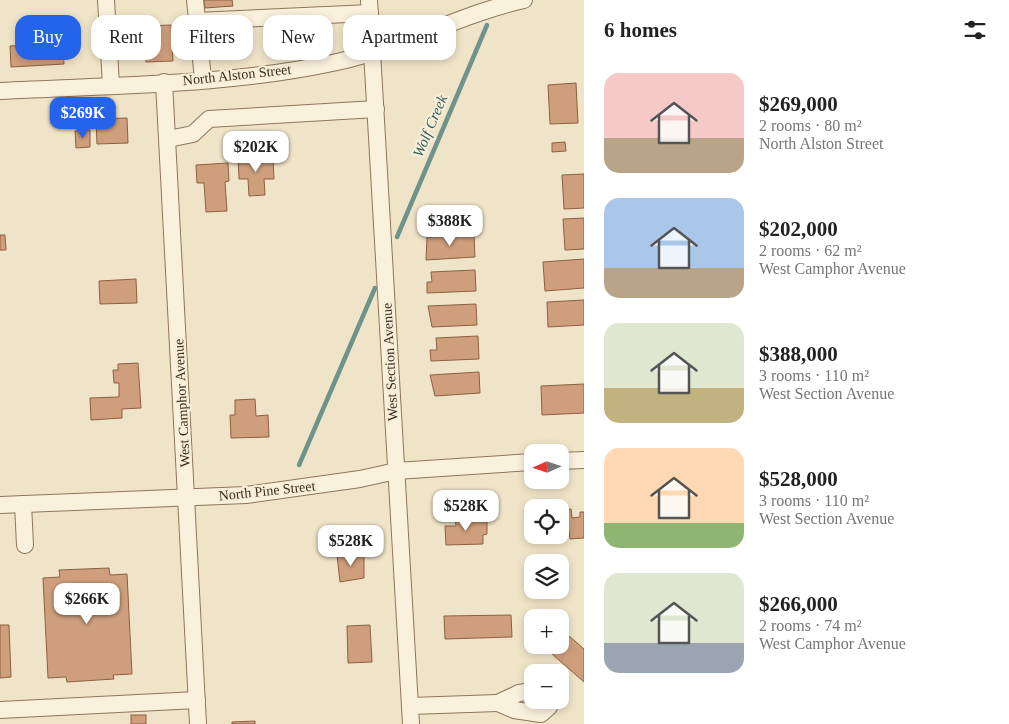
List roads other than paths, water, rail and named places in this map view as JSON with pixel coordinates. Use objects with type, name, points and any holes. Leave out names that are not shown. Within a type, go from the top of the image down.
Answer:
[{"type":"street","points":[[106,0],[111,85]]},
{"type":"street","points":[[195,0],[196,15]]},
{"type":"street","name":"North Alston Street","points":[[456,21],[487,10],[524,0]]},
{"type":"street","points":[[253,16],[370,6]]},
{"type":"street","name":"North Alston Street","points":[[0,91],[164,82],[285,72],[343,59]]},
{"type":"street","points":[[201,60],[203,79]]},
{"type":"street","name":"West Section Avenue","points":[[373,60],[410,724]]},
{"type":"street","name":"West Camphor Avenue","points":[[164,82],[198,724]]},
{"type":"street","points":[[168,139],[194,134],[209,119],[376,109]]},
{"type":"street","points":[[569,461],[584,460]]},
{"type":"street","name":"North Pine Street","points":[[0,505],[246,495],[309,488],[396,471],[524,463]]},
{"type":"street","points":[[23,504],[26,545]]},
{"type":"street","points":[[410,706],[498,703],[524,692]]},
{"type":"street","points":[[0,710],[197,700]]},
{"type":"street","points":[[498,703],[514,710],[541,714],[547,709]]},
{"type":"waterway","name":"Wolf Creek","points":[[397,237],[487,25]]},
{"type":"waterway","name":"Wolf Creek","points":[[299,465],[375,288]]}]
